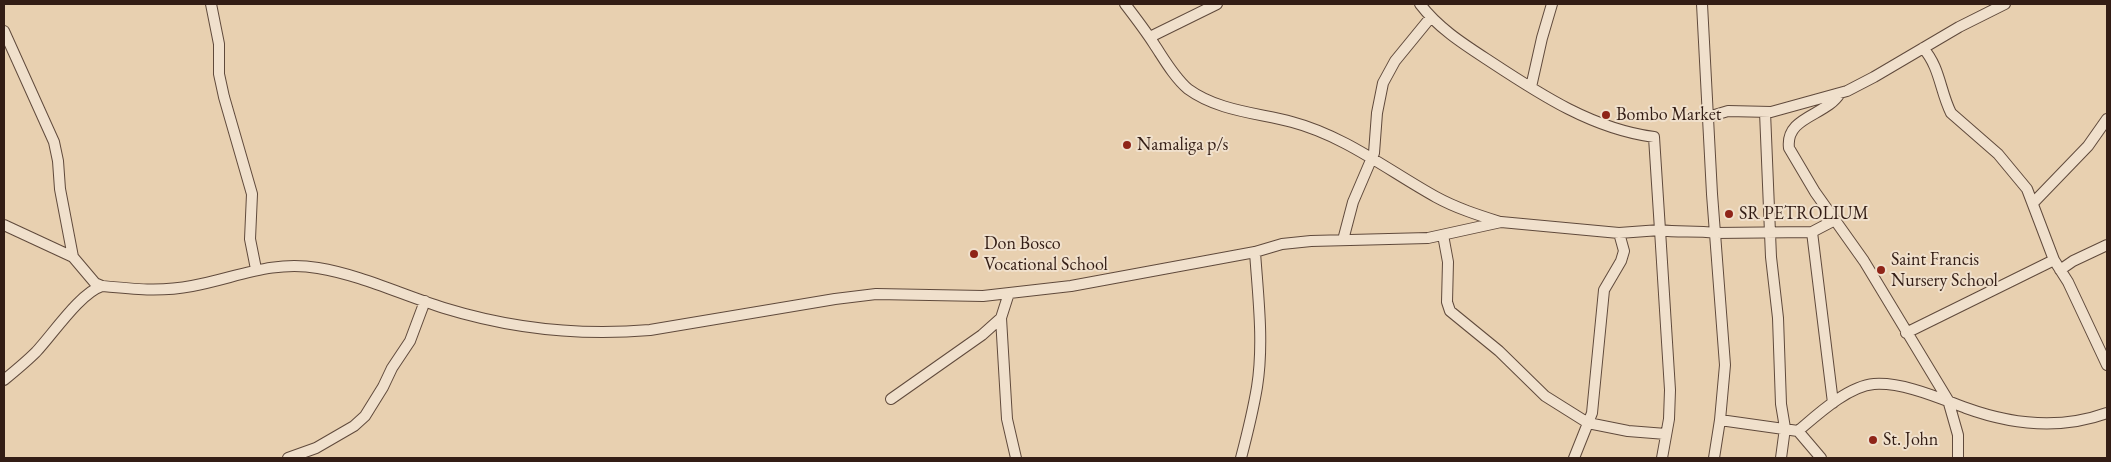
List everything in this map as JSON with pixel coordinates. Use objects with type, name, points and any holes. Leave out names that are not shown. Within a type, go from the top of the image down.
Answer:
[{"type":"street","points":[[211,4],[219,44],[219,74],[252,194],[250,239],[256,269]]},
{"type":"street","points":[[1125,4],[1178,79],[1197,94],[1208,100],[1239,110],[1275,120],[1292,122],[1313,130],[1373,158],[1438,198],[1470,212],[1500,222],[1570,230],[1619,233],[1660,230],[1674,232],[1700,230],[1715,233],[1812,232],[1835,220]]},
{"type":"street","points":[[1150,37],[1217,4]]},
{"type":"street","points":[[1420,4],[1431,18],[1447,32],[1531,87],[1590,120],[1626,133],[1654,137],[1670,390],[1662,458]]},
{"type":"street","points":[[1531,87],[1552,4]]},
{"type":"street","points":[[1702,4],[1715,233],[1725,365],[1714,458]]},
{"type":"street","points":[[1708,117],[1728,111],[1765,112],[1783,109],[1840,93],[1874,77],[1966,23],[2005,4]]},
{"type":"street","points":[[1343,240],[1353,202],[1373,158],[1378,108],[1383,84],[1395,61],[1431,18]]},
{"type":"street","points":[[4,31],[54,142],[58,161],[60,189],[73,257]]},
{"type":"street","points":[[1923,48],[1935,65],[1951,113],[1998,154],[2028,189],[2054,260],[2068,282],[2107,365]]},
{"type":"street","points":[[1840,93],[1832,103],[1795,126],[1788,140],[1789,148],[1795,161],[1864,261],[1948,400],[1958,434],[1958,458]]},
{"type":"street","points":[[1765,112],[1764,140],[1771,257],[1778,318],[1781,404],[1785,428],[1781,458]]},
{"type":"street","points":[[2034,202],[2088,146],[2099,133],[2107,119]]},
{"type":"street","points":[[4,225],[73,257],[95,283],[102,286],[162,290],[194,286],[256,269],[294,265],[318,268],[367,281],[468,315],[507,323],[573,331],[621,332],[650,330],[806,303],[876,294],[950,296],[1009,293],[1071,286],[1255,252],[1282,244],[1343,240],[1409,240],[1443,235],[1500,222]]},
{"type":"street","points":[[1812,232],[1833,403]]},
{"type":"street","points":[[1574,458],[1592,413],[1604,290],[1624,251],[1619,233]]},
{"type":"street","points":[[1443,235],[1448,262],[1448,302],[1450,311],[1500,351],[1545,396],[1588,424],[1628,431],[1666,434]]},
{"type":"street","points":[[2060,270],[2073,261],[2107,245]]},
{"type":"street","points":[[1241,458],[1257,386],[1259,360],[1259,314],[1255,252]]},
{"type":"street","points":[[1906,333],[2054,260]]},
{"type":"street","points":[[4,380],[35,353],[80,301],[91,291],[102,286]]},
{"type":"street","points":[[1009,293],[1001,318],[1006,419],[1016,458]]},
{"type":"street","points":[[288,458],[316,448],[354,426],[365,416],[392,368],[410,341],[425,301]]},
{"type":"street","points":[[891,399],[982,335],[1001,318]]},
{"type":"street","points":[[1798,431],[1833,403],[1854,390],[1874,384],[1897,386],[1948,400],[1990,415],[2036,424],[2073,422],[2107,413]]},
{"type":"street","points":[[1720,420],[1798,431],[1821,458]]},
{"type":"place","name":"Bombo Market","points":[[1606,115]]},
{"type":"place","name":"Namaliga p/s","points":[[1127,145]]},
{"type":"place","name":"SR PETROLIUM","points":[[1729,214]]},
{"type":"place","name":"Don Bosco Vocational School","points":[[974,254]]},
{"type":"place","name":"Saint Francis Nursery School","points":[[1881,270]]},
{"type":"place","name":"St. John","points":[[1873,440]]}]
